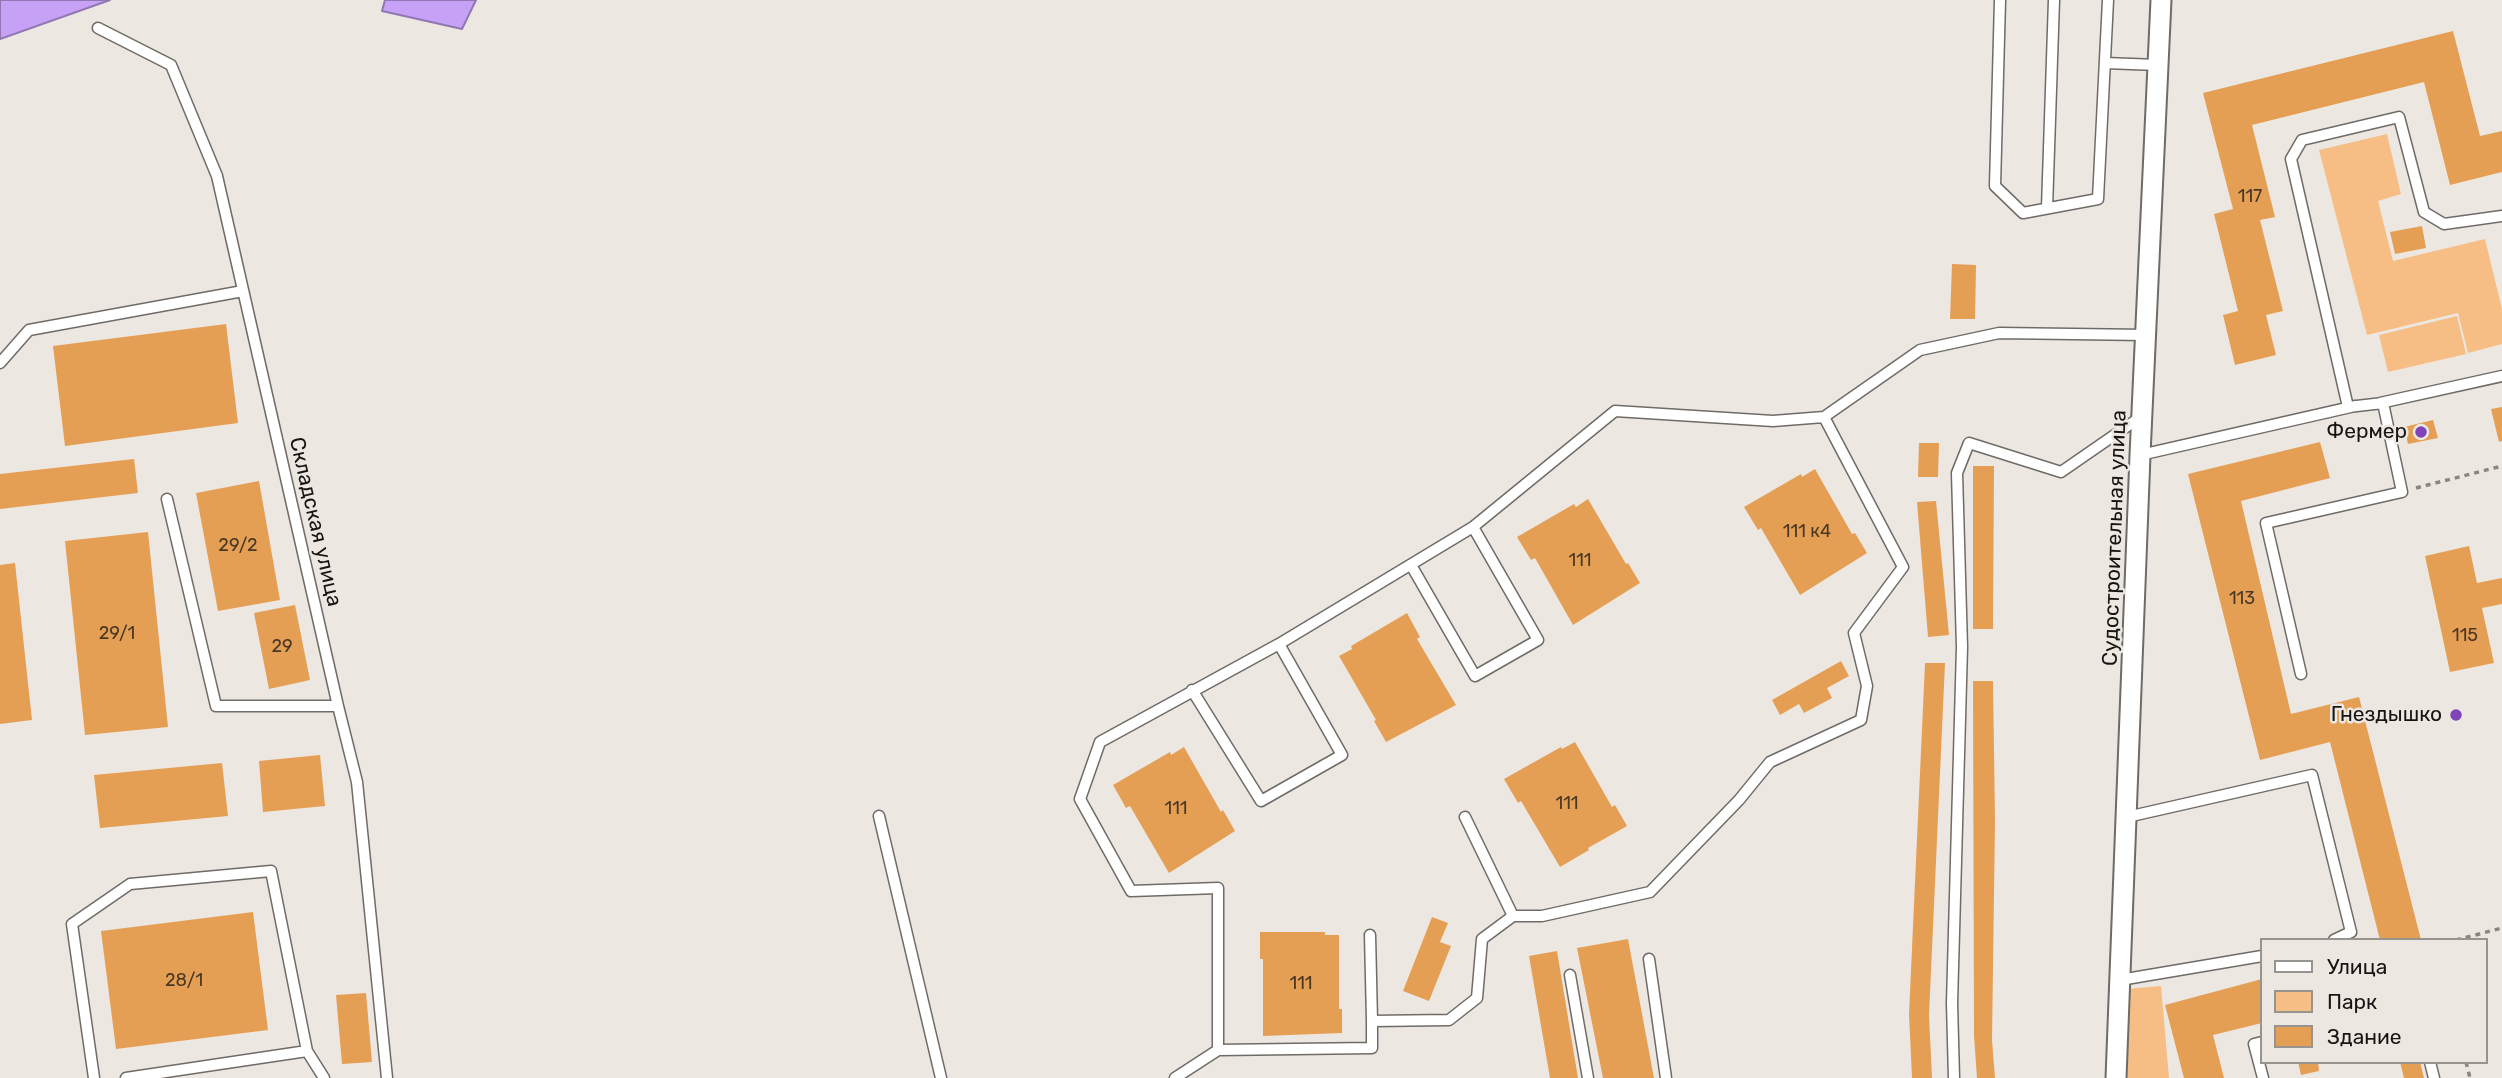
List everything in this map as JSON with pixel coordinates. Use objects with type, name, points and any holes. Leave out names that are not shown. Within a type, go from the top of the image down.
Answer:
[{"type":"street","name":"Судостроительная улица","points":[[2116,1078],[2161,0]]},
{"type":"lane","points":[[2000,0],[1994,187],[2023,212],[2098,200],[2108,0]]},
{"type":"lane","points":[[2047,208],[2054,0]]},
{"type":"lane","name":"Складская улица","points":[[98,28],[171,65],[217,176],[357,782],[387,1078]]},
{"type":"lane","points":[[2105,63],[2158,65]]},
{"type":"lane","points":[[2348,407],[2291,159],[2302,140],[2399,117],[2424,212],[2444,225],[2502,216]]},
{"type":"lane","points":[[0,363],[29,331],[243,291]]},
{"type":"lane","points":[[1218,1050],[1218,888],[1131,891],[1080,799],[1100,742],[1279,644],[1473,527],[1615,411],[1773,421],[1824,417],[1920,350],[1999,333],[2146,335]]},
{"type":"lane","points":[[2140,455],[2348,407],[2383,403],[2502,376]]},
{"type":"lane","points":[[2301,674],[2266,523],[2402,492],[2383,403]]},
{"type":"lane","points":[[1954,1078],[1952,1003],[1962,648],[1957,473],[1969,443],[2061,472],[2142,415]]},
{"type":"lane","points":[[1372,1021],[1449,1020],[1477,998],[1482,939],[1513,916],[1542,916],[1650,892],[1738,800],[1770,762],[1861,720],[1867,686],[1854,633],[1903,567],[1824,417]]},
{"type":"lane","points":[[167,499],[216,706],[338,706]]},
{"type":"lane","points":[[1411,565],[1475,676],[1538,640],[1473,527]]},
{"type":"lane","points":[[1192,690],[1261,801],[1342,755],[1279,644]]},
{"type":"lane","points":[[2127,817],[2312,775],[2351,932],[2338,938]]},
{"type":"lane","points":[[879,817],[941,1078]]},
{"type":"lane","points":[[1465,817],[1513,916]]},
{"type":"lane","points":[[94,1078],[72,924],[130,884],[271,871],[307,1051],[324,1078]]},
{"type":"lane","points":[[1175,1078],[1218,1050],[1372,1048],[1370,935]]},
{"type":"lane","points":[[2120,980],[2260,956]]},
{"type":"lane","points":[[1649,959],[1666,1078]]},
{"type":"lane","points":[[1570,975],[1588,1078]]},
{"type":"lane","points":[[2260,1042],[2254,1044],[2263,1078]]},
{"type":"lane","points":[[126,1078],[307,1051]]},
{"type":"path","points":[[2402,492],[2502,466]]},
{"type":"path","points":[[2464,938],[2502,928]]},
{"type":"green space","points":[[2387,134],[2401,194],[2378,201],[2393,261],[2485,239],[2502,309],[2502,344],[2468,353],[2458,313],[2367,335],[2319,150]]},
{"type":"green space","points":[[2457,316],[2466,354],[2388,372],[2379,335]]},
{"type":"green space","points":[[2161,986],[2169,1078],[2124,1078],[2126,989]]},
{"type":"shaded area","points":[[0,0],[110,0],[0,39]]},
{"type":"shaded area","points":[[385,0],[476,0],[462,29],[382,11]]},
{"type":"building","points":[[2453,31],[2480,136],[2502,131],[2502,172],[2450,185],[2424,82],[2252,125],[2275,217],[2260,220],[2283,311],[2266,315],[2276,355],[2235,365],[2223,315],[2238,311],[2214,214],[2233,209],[2203,93]]},
{"type":"building","points":[[2422,226],[2426,248],[2395,254],[2390,232]]},
{"type":"building","points":[[1952,264],[1976,265],[1975,319],[1950,319]]},
{"type":"building","points":[[226,324],[238,423],[65,446],[53,346]]},
{"type":"building","points":[[2502,407],[2502,441],[2499,442],[2491,409]]},
{"type":"building","name":"Фермер","points":[[2433,420],[2438,438],[2408,444],[2404,427]]},
{"type":"building","points":[[2320,442],[2330,478],[2241,501],[2291,714],[2359,697],[2420,938],[2379,938],[2330,742],[2260,760],[2188,474]]},
{"type":"building","points":[[1919,443],[1939,443],[1938,477],[1918,477]]},
{"type":"building","points":[[134,459],[138,493],[0,509],[0,474]]},
{"type":"building","points":[[1973,466],[1994,466],[1993,629],[1973,629]]},
{"type":"building","points":[[1815,469],[1852,534],[1855,533],[1867,553],[1800,595],[1761,528],[1758,530],[1744,507],[1801,474],[1802,477]]},
{"type":"building","points":[[259,481],[280,600],[218,611],[196,493]]},
{"type":"building","points":[[1588,499],[1640,583],[1573,625],[1535,558],[1531,560],[1517,537],[1574,504],[1576,507]]},
{"type":"building","points":[[1936,501],[1949,635],[1928,637],[1917,502]]},
{"type":"building","points":[[148,532],[168,727],[85,735],[65,541]]},
{"type":"building","points":[[2469,546],[2477,583],[2502,578],[2502,604],[2482,608],[2494,663],[2450,672],[2425,556]]},
{"type":"building","points":[[15,563],[32,720],[0,724],[0,565]]},
{"type":"building","points":[[295,605],[310,680],[269,689],[254,613]]},
{"type":"building","points":[[1407,613],[1420,637],[1417,639],[1456,705],[1386,742],[1339,656]]},
{"type":"building","points":[[1841,661],[1849,676],[1827,688],[1832,698],[1804,713],[1799,704],[1780,715],[1772,700]]},
{"type":"building","points":[[1925,663],[1945,663],[1929,1015],[1932,1078],[1912,1078],[1909,1014]]},
{"type":"building","points":[[1973,681],[1993,681],[1995,821],[1992,1040],[1995,1078],[1977,1078],[1974,1036]]},
{"type":"building","points":[[1575,742],[1612,807],[1615,805],[1627,826],[1560,867],[1521,801],[1518,803],[1504,779]]},
{"type":"building","points":[[1184,747],[1221,812],[1223,810],[1235,831],[1169,873],[1130,806],[1126,808],[1113,785],[1170,752],[1171,755]]},
{"type":"building","points":[[320,755],[325,806],[263,812],[259,761]]},
{"type":"building","points":[[222,763],[228,816],[100,828],[94,775]]},
{"type":"building","points":[[253,912],[268,1030],[116,1049],[101,931]]},
{"type":"building","points":[[1432,917],[1448,923],[1440,942],[1451,946],[1429,1001],[1403,991]]},
{"type":"building","points":[[1260,932],[1325,932],[1325,935],[1339,935],[1339,1009],[1342,1009],[1342,1033],[1263,1036],[1263,959],[1260,959]]},
{"type":"building","points":[[1628,939],[1654,1078],[1603,1078],[1577,948]]},
{"type":"building","points":[[1557,951],[1578,1078],[1550,1078],[1529,956]]},
{"type":"building","points":[[2260,980],[2260,1023],[2213,1035],[2224,1078],[2184,1078],[2165,1005]]},
{"type":"building","points":[[366,993],[372,1062],[342,1064],[336,995]]},
{"type":"building","points":[[2298,1064],[2318,1064],[2319,1071],[2301,1075]]},
{"type":"building","points":[[2400,1064],[2420,1064],[2424,1078],[2404,1078]]},
{"type":"place","name":"Фермер","points":[[2421,432]]},
{"type":"place","name":"Гнездышко","points":[[2456,715]]}]
